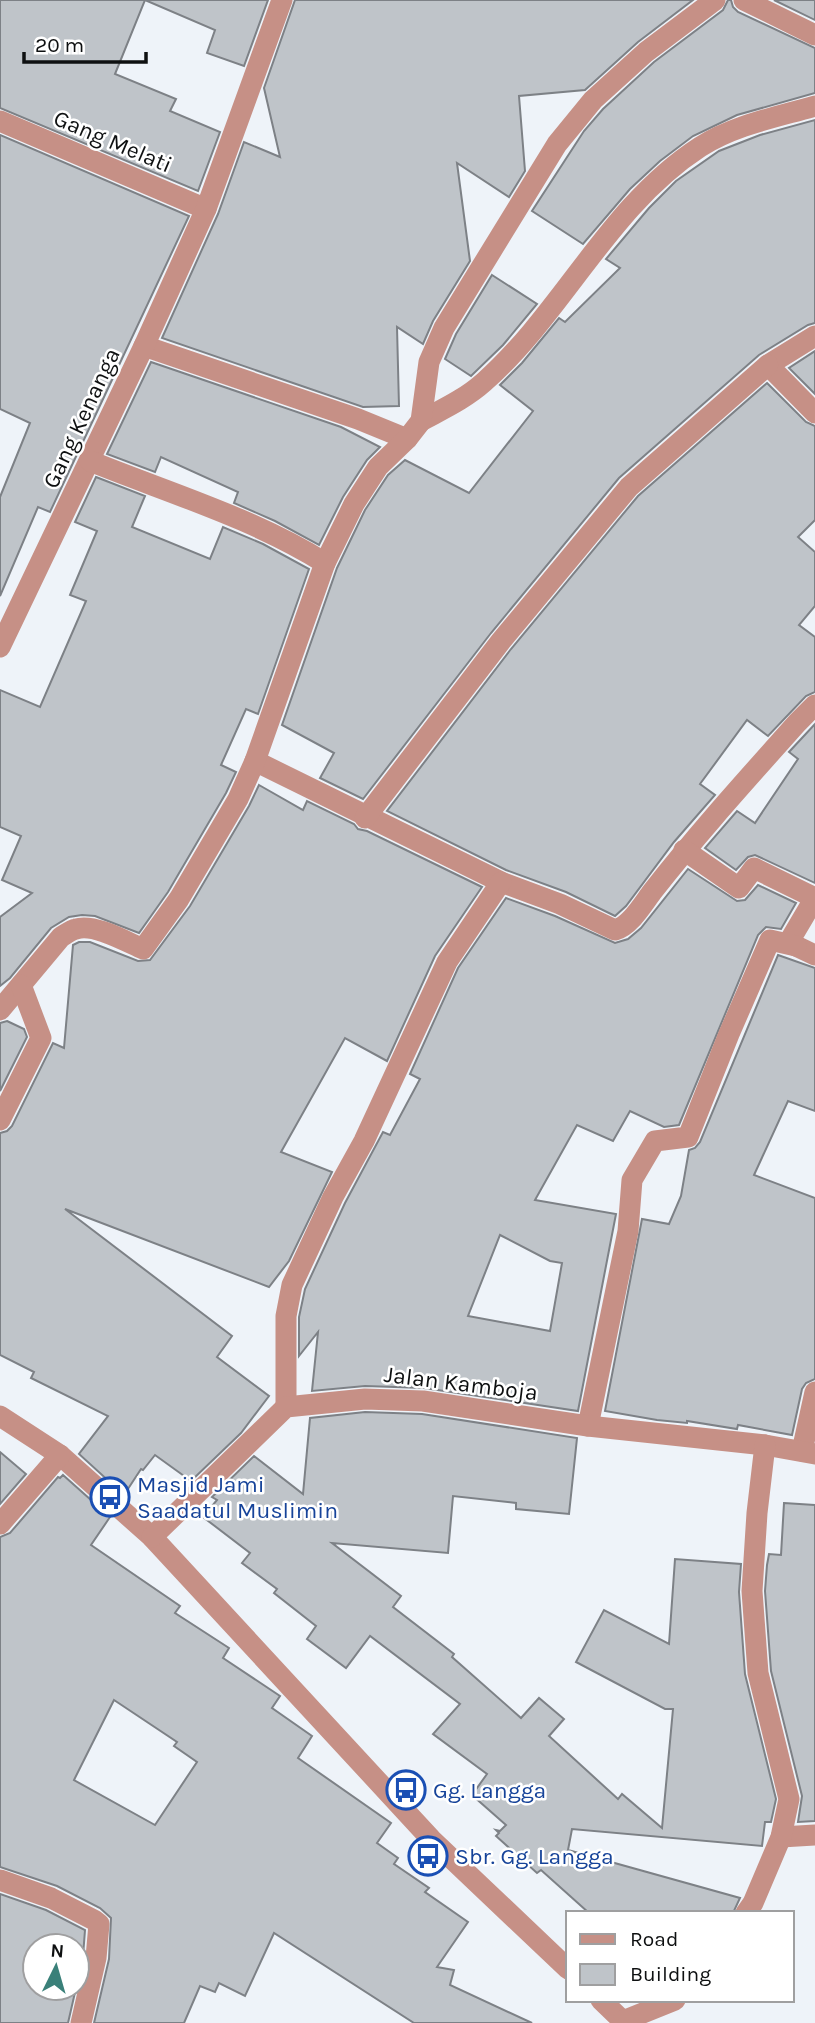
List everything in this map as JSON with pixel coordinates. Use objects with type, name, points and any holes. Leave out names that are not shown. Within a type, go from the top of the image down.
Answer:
[{"type":"street","name":"Gang Kenanga","points":[[0,648],[206,209],[282,0]]},
{"type":"street","points":[[421,421],[429,362],[444,328],[557,144],[593,100],[646,51],[715,0]]},
{"type":"street","points":[[744,0],[815,35]]},
{"type":"street","points":[[0,1010],[61,937],[74,929],[82,928],[99,931],[143,949],[179,899],[237,799],[254,761],[325,563],[354,504],[378,467],[421,421],[464,398],[502,365],[548,313],[624,215],[674,166],[702,146],[741,128],[813,109]]},
{"type":"street","name":"Gang Melati","points":[[0,121],[206,209]]},
{"type":"street","points":[[365,818],[501,641],[628,487],[768,365],[815,336]]},
{"type":"street","points":[[144,346],[345,414],[407,439]]},
{"type":"street","points":[[768,365],[815,414]]},
{"type":"street","points":[[90,461],[262,528],[292,542],[325,563]]},
{"type":"street","points":[[254,761],[365,818],[501,882],[619,929],[636,912],[684,850],[815,705]]},
{"type":"street","points":[[684,850],[739,888],[754,868],[811,896],[814,899],[790,940],[805,951]]},
{"type":"street","points":[[152,1538],[286,1407],[286,1316],[292,1285],[365,1141],[447,962],[501,882]]},
{"type":"street","points":[[587,1426],[628,1231],[632,1180],[655,1141],[688,1138],[770,940],[805,951]]},
{"type":"street","points":[[0,1119],[41,1038],[21,985]]},
{"type":"street","points":[[808,1452],[815,1392]]},
{"type":"street","name":"Jalan Kamboja","points":[[286,1407],[365,1399],[423,1401],[587,1426],[808,1452]]},
{"type":"street","points":[[0,1416],[60,1455],[152,1538],[431,1839],[566,1967]]},
{"type":"street","points":[[747,1911],[781,1837],[789,1799],[758,1673],[752,1591],[765,1445]]},
{"type":"street","points":[[0,1524],[60,1455]]},
{"type":"street","points":[[781,1837],[815,1835]]},
{"type":"street","points":[[0,1880],[51,1898],[99,1924],[96,1958],[81,2023]]},
{"type":"street","points":[[603,2002],[624,2022],[670,2002]]},
{"type":"building","points":[[0,0],[145,0],[115,74],[176,99],[170,111],[220,132],[198,191],[0,108]]},
{"type":"building","points":[[145,0],[268,0],[244,66],[207,53],[215,30]]},
{"type":"building","points":[[295,0],[693,0],[638,42],[585,90],[519,96],[525,171],[509,197],[457,163],[470,261],[433,321],[423,344],[397,327],[399,406],[363,407],[162,338],[218,214],[244,142],[280,157],[264,88]]},
{"type":"building","points":[[728,0],[731,0],[738,12],[815,48],[815,93],[737,115],[693,136],[660,161],[630,189],[583,244],[532,211],[584,131],[603,109],[654,62],[723,10]]},
{"type":"building","points":[[774,0],[815,0],[815,20]]},
{"type":"building","points":[[815,120],[815,323],[759,355],[619,478],[491,633],[363,799],[320,778],[334,753],[282,725],[337,568],[365,510],[388,475],[405,460],[469,493],[533,411],[500,385],[559,318],[565,322],[620,268],[606,259],[649,208],[676,181],[719,151],[760,135]]},
{"type":"building","points":[[0,135],[189,216],[50,512],[38,507],[0,596],[0,497],[30,423],[0,409]]},
{"type":"building","points":[[492,275],[537,304],[503,345],[471,376],[445,359],[456,334]]},
{"type":"building","points":[[815,351],[815,394],[789,368]]},
{"type":"building","points":[[151,362],[341,427],[380,447],[367,460],[343,497],[319,545],[234,503],[238,492],[161,457],[155,472],[107,454]]},
{"type":"building","points":[[767,383],[806,422],[815,426],[815,520],[798,537],[815,552],[815,606],[799,625],[815,637],[815,692],[806,696],[768,736],[747,720],[700,784],[715,795],[674,842],[626,906],[615,916],[566,892],[506,870],[387,811],[511,649],[638,496]]},
{"type":"building","points":[[96,477],[145,496],[132,527],[210,559],[223,527],[263,544],[309,569],[258,714],[246,709],[221,765],[236,772],[168,892],[139,933],[95,916],[69,917],[51,928],[10,978],[0,986],[0,917],[32,893],[2,880],[21,836],[0,827],[0,690],[40,707],[86,601],[70,595],[97,531],[75,522]]},
{"type":"building","points":[[815,724],[815,883],[755,855],[748,857],[736,870],[705,848],[737,811],[755,823],[798,759],[789,752]]},
{"type":"building","points":[[259,785],[303,810],[307,801],[354,824],[358,829],[482,887],[435,956],[387,1061],[345,1038],[281,1152],[332,1172],[289,1261],[269,1287],[65,1209],[232,1336],[217,1357],[269,1396],[241,1433],[191,1481],[155,1455],[143,1470],[141,1469],[124,1495],[79,1454],[108,1416],[31,1378],[34,1372],[0,1355],[0,1133],[12,1126],[53,1043],[64,1048],[73,945],[90,942],[138,961],[150,960],[190,906]]},
{"type":"building","points":[[688,869],[737,901],[745,900],[758,885],[796,903],[781,929],[766,927],[758,935],[679,1125],[664,1127],[630,1111],[613,1141],[577,1125],[535,1200],[616,1214],[578,1411],[424,1388],[365,1386],[312,1391],[318,1332],[299,1356],[299,1317],[305,1289],[345,1203],[383,1132],[390,1135],[420,1079],[410,1074],[458,968],[506,898],[615,943],[628,939],[641,928]],"holes":[[[500,1235],[550,1261],[562,1263],[550,1331],[468,1316]]]},
{"type":"building","points":[[778,955],[815,968],[815,1111],[788,1101],[754,1175],[815,1198],[815,1379],[806,1383],[802,1389],[792,1435],[738,1425],[737,1429],[605,1411],[642,1219],[669,1224],[681,1196],[689,1150],[700,1142]]},
{"type":"building","points":[[7,1021],[24,1029],[27,1037],[0,1091],[0,1023]]},
{"type":"building","points":[[365,1412],[422,1414],[577,1438],[569,1514],[516,1509],[516,1503],[453,1496],[448,1553],[332,1543],[401,1596],[393,1607],[454,1654],[452,1657],[521,1718],[539,1698],[564,1719],[549,1736],[618,1799],[622,1794],[662,1828],[673,1709],[665,1709],[576,1662],[604,1610],[669,1644],[675,1559],[741,1564],[739,1592],[745,1674],[776,1799],[771,1822],[765,1822],[762,1846],[572,1829],[568,1850],[740,1898],[734,1911],[587,1911],[541,1870],[537,1873],[496,1836],[499,1833],[496,1830],[500,1831],[506,1825],[472,1795],[487,1774],[433,1734],[460,1704],[370,1636],[346,1668],[307,1639],[316,1626],[274,1593],[277,1589],[242,1563],[250,1553],[203,1517],[217,1500],[212,1497],[254,1456],[303,1494],[310,1418]]},
{"type":"building","points":[[0,1452],[26,1474],[0,1504]]},
{"type":"building","points":[[63,1475],[110,1517],[91,1545],[180,1606],[175,1613],[229,1648],[223,1658],[280,1696],[272,1708],[312,1736],[298,1758],[391,1823],[377,1843],[398,1858],[394,1864],[429,1888],[425,1892],[468,1922],[437,1967],[454,1970],[450,1985],[532,2023],[414,2023],[274,1933],[245,1996],[219,1983],[215,1992],[200,1986],[184,2023],[94,2023],[109,1959],[111,1918],[100,1908],[57,1886],[0,1867],[0,1537],[10,1533],[58,1477]],"holes":[[[114,1700],[177,1742],[174,1746],[197,1762],[155,1825],[74,1780]]]},
{"type":"building","points":[[784,1503],[815,1505],[815,1821],[798,1822],[802,1796],[771,1671],[765,1591],[767,1565],[769,1554],[781,1555]]},
{"type":"building","points":[[0,1894],[46,1910],[85,1930],[21,1932],[21,2002],[73,2002],[68,2023],[0,2023]]},
{"type":"place","name":"Masjid Jami Saadatul Muslimin","points":[[110,1497]]},
{"type":"place","name":"Gg. Langga","points":[[406,1790]]},
{"type":"place","name":"Sbr. Gg. Langga","points":[[428,1856]]}]
